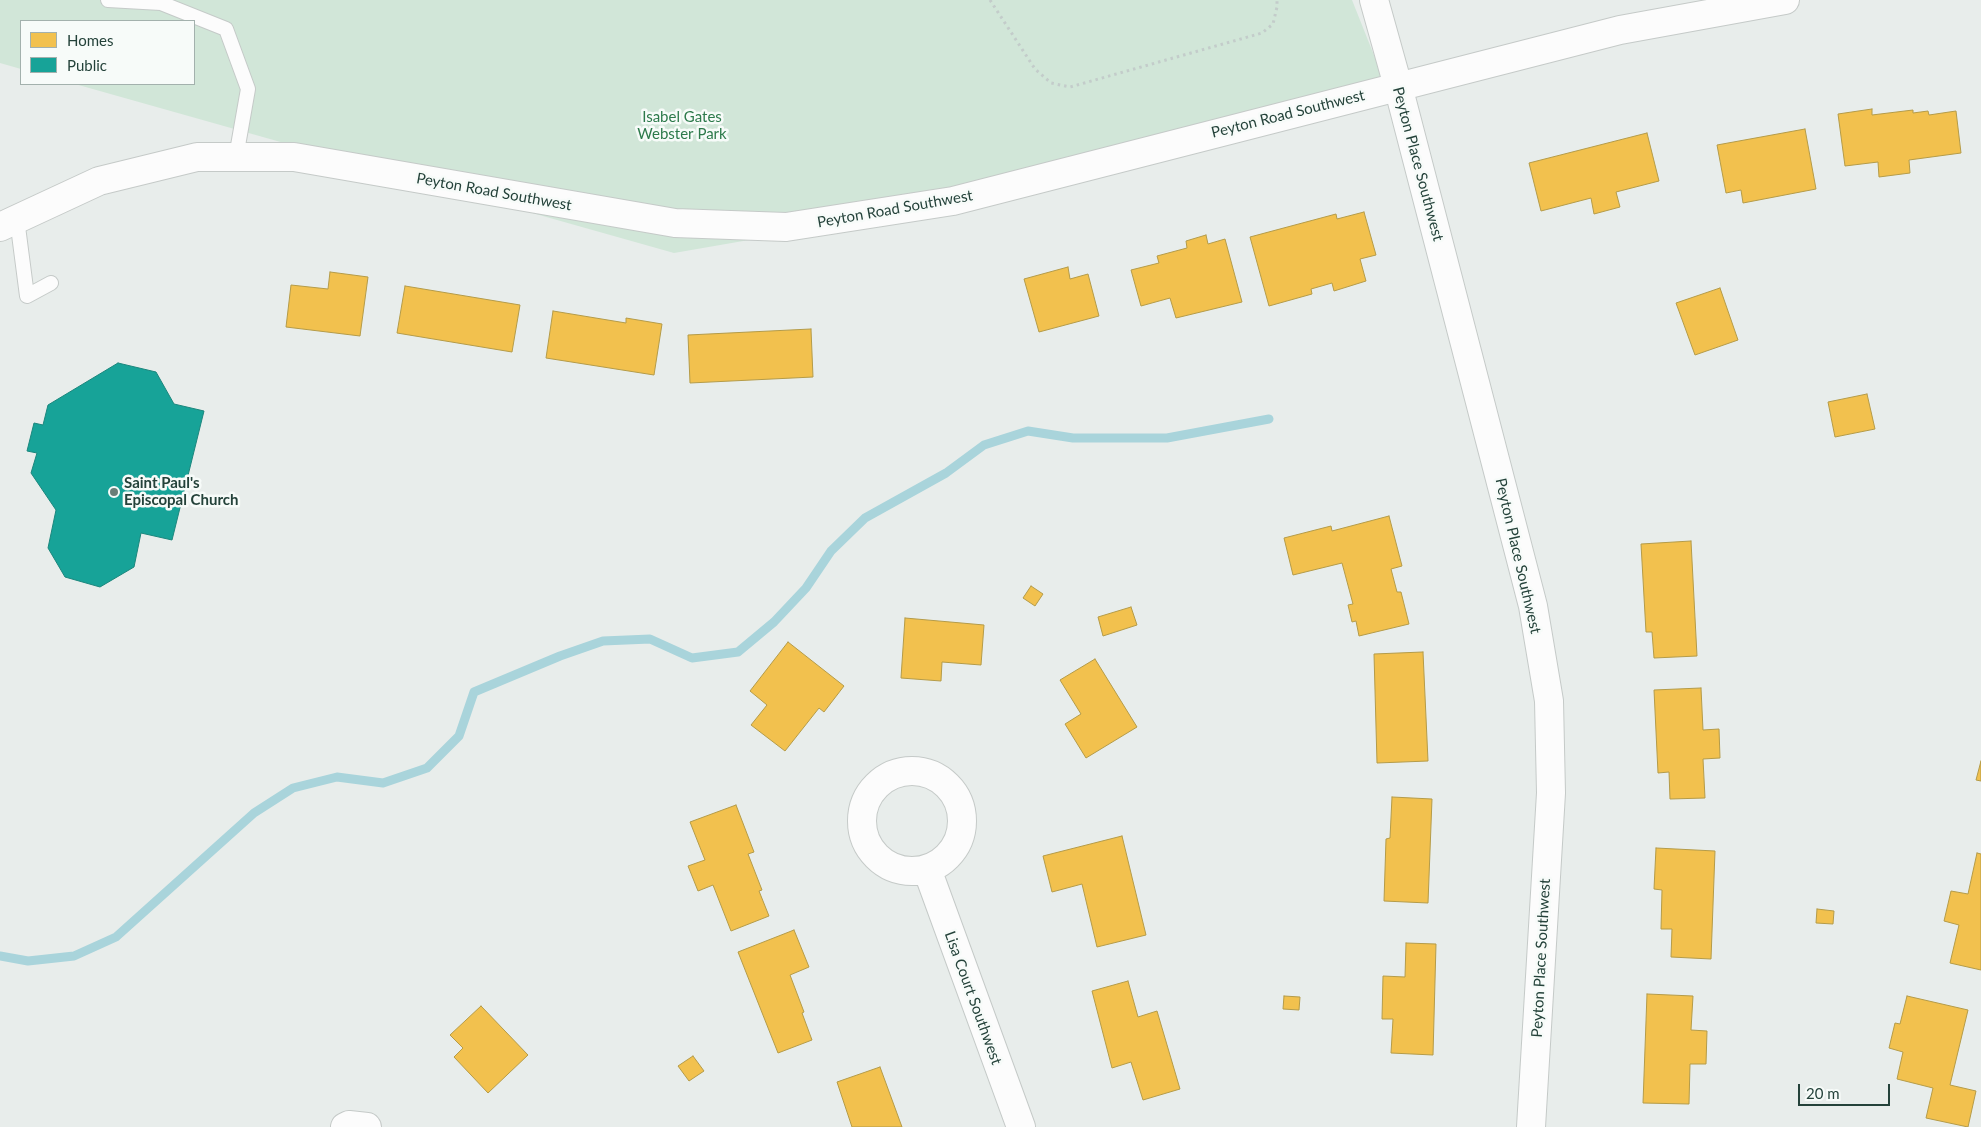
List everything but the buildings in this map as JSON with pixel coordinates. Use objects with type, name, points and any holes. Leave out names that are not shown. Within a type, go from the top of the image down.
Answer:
[{"type":"street","name":"Peyton Place Southwest","points":[[1374,0],[1533,606],[1549,701],[1551,793],[1531,1127]]},
{"type":"street","name":"Peyton Road Southwest","points":[[9,223],[99,182],[197,157],[294,157],[675,223],[786,227],[953,201],[1620,30],[1785,0]]},
{"type":"street","name":"Lisa Court Southwest","points":[[927,869],[1021,1127]]},
{"type":"street","points":[[345,1127],[367,1127]]},
{"type":"lane","points":[[108,0],[161,4],[226,29],[248,89],[236,157]]},
{"type":"lane","points":[[9,223],[27,296],[51,283]]},
{"type":"path","points":[[990,0],[1035,69],[1051,84],[1070,87],[1262,33],[1273,24],[1277,0]]},
{"type":"green space","name":"Isabel Gates Webster Park","points":[[0,0],[1352,0],[1389,93],[899,214],[674,253],[79,85],[195,85],[195,20],[20,20],[20,69],[0,63]]},
{"type":"waterway","points":[[0,956],[28,961],[74,956],[116,937],[254,813],[293,788],[337,777],[383,783],[427,768],[459,736],[474,692],[560,656],[603,641],[650,639],[692,658],[738,652],[774,622],[806,588],[831,551],[865,518],[946,473],[984,445],[1028,431],[1073,438],[1167,438],[1269,419]]},
{"type":"place","name":"Saint Paul's Episcopal Church","points":[[114,492]]}]
